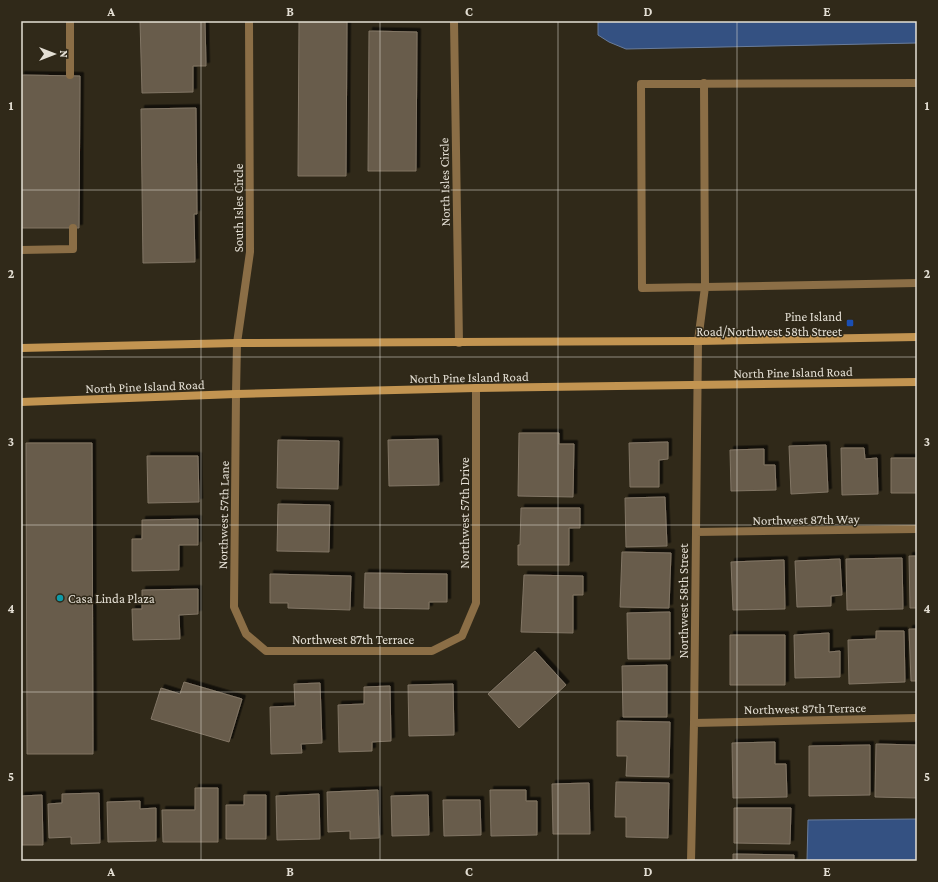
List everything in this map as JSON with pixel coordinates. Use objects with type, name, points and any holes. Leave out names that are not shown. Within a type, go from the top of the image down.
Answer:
[{"type":"main road","points":[[21,348],[237,343],[698,341],[917,337]]},
{"type":"main road","name":"North Pine Island Road","points":[[21,402],[236,394],[476,388],[917,382]]},
{"type":"street","points":[[70,21],[70,75]]},
{"type":"street","name":"South Isles Circle","points":[[236,394],[237,343],[250,252],[249,21]]},
{"type":"street","name":"North Isles Circle","points":[[454,21],[459,343]]},
{"type":"street","name":"Northwest 58th Street","points":[[691,861],[698,341],[705,287],[704,83]]},
{"type":"street","points":[[917,83],[641,84],[642,288],[917,283]]},
{"type":"street","points":[[21,250],[73,248],[72,228]]},
{"type":"street","name":"Northwest 57th Drive","points":[[462,636],[476,603],[476,388]]},
{"type":"street","name":"Northwest 57th Lane","points":[[236,394],[234,607],[246,634]]},
{"type":"street","name":"Northwest 87th Way","points":[[696,532],[917,529]]},
{"type":"street","name":"Northwest 87th Terrace","points":[[246,634],[266,651],[432,651],[462,636]]},
{"type":"street","name":"Northwest 87th Terrace","points":[[694,723],[917,718]]},
{"type":"water","points":[[598,21],[917,21],[917,43],[626,49],[609,42],[598,35]]},
{"type":"water","points":[[917,819],[917,861],[807,861],[808,820]]},
{"type":"building","points":[[140,21],[205,21],[206,66],[193,66],[193,92],[142,93]]},
{"type":"building","points":[[299,21],[347,21],[346,176],[298,176]]},
{"type":"building","points":[[369,31],[417,32],[416,171],[368,171]]},
{"type":"building","points":[[21,75],[80,76],[79,228],[21,228]]},
{"type":"building","points":[[196,108],[197,214],[194,214],[195,262],[143,263],[141,109]]},
{"type":"building","points":[[519,433],[559,433],[559,444],[574,444],[573,497],[518,496]]},
{"type":"building","points":[[438,439],[439,485],[389,486],[388,440]]},
{"type":"building","points":[[278,440],[339,441],[338,489],[277,488]]},
{"type":"building","points":[[668,442],[668,459],[659,460],[659,487],[630,487],[629,443]]},
{"type":"building","name":"Casa Linda Plaza","points":[[26,443],[92,443],[93,754],[27,754]]},
{"type":"building","points":[[826,445],[828,492],[791,494],[789,446]]},
{"type":"building","points":[[841,448],[864,448],[865,459],[877,458],[878,494],[842,495]]},
{"type":"building","points":[[764,449],[764,465],[775,465],[776,490],[731,491],[730,450]]},
{"type":"building","points":[[147,456],[198,456],[199,502],[148,503]]},
{"type":"building","points":[[891,458],[917,458],[917,493],[891,493]]},
{"type":"building","points":[[665,497],[667,546],[626,547],[625,498]]},
{"type":"building","points":[[278,504],[330,505],[329,552],[277,551]]},
{"type":"building","points":[[521,508],[580,508],[580,528],[569,528],[569,565],[518,565]]},
{"type":"building","points":[[198,519],[198,545],[179,545],[179,570],[132,571],[132,539],[142,539],[142,520]]},
{"type":"building","points":[[622,552],[671,553],[669,608],[620,607]]},
{"type":"building","points":[[909,556],[917,556],[917,608],[910,608]]},
{"type":"building","points":[[902,558],[903,609],[847,610],[846,559]]},
{"type":"building","points":[[840,559],[842,595],[831,596],[831,606],[797,607],[795,561]]},
{"type":"building","points":[[784,560],[785,609],[733,610],[731,562]]},
{"type":"building","points":[[365,573],[447,574],[447,602],[429,602],[429,609],[364,608]]},
{"type":"building","points":[[270,574],[351,576],[350,610],[288,608],[288,603],[270,603]]},
{"type":"building","points":[[524,575],[583,576],[583,595],[573,595],[573,633],[521,632]]},
{"type":"building","points":[[198,589],[198,614],[179,615],[180,639],[133,640],[132,609],[142,609],[142,590]]},
{"type":"building","points":[[670,612],[670,659],[628,659],[627,613]]},
{"type":"building","points":[[909,629],[917,629],[917,681],[911,681]]},
{"type":"building","points":[[876,631],[904,631],[905,682],[849,684],[848,640],[876,639]]},
{"type":"building","points":[[829,633],[829,652],[840,651],[840,677],[795,678],[794,635]]},
{"type":"building","points":[[730,635],[785,635],[785,685],[730,685]]},
{"type":"building","points":[[535,651],[566,685],[519,728],[488,694]]},
{"type":"building","points":[[667,665],[667,717],[623,717],[622,666]]},
{"type":"building","points":[[184,682],[242,699],[229,742],[151,719],[161,688],[180,694]]},
{"type":"building","points":[[320,683],[322,743],[301,744],[302,753],[271,754],[270,707],[295,706],[294,684]]},
{"type":"building","points":[[453,684],[454,735],[409,736],[408,685]]},
{"type":"building","points":[[390,686],[391,741],[372,742],[372,751],[339,752],[338,705],[364,704],[364,687]]},
{"type":"building","points":[[617,721],[670,722],[669,777],[626,776],[627,756],[617,756]]},
{"type":"building","points":[[775,742],[775,764],[786,764],[787,797],[733,798],[732,743]]},
{"type":"building","points":[[876,744],[917,745],[917,798],[875,797]]},
{"type":"building","points":[[870,745],[870,795],[809,796],[809,746]]},
{"type":"building","points":[[616,782],[669,783],[668,838],[626,837],[626,817],[615,817]]},
{"type":"building","points":[[589,783],[590,834],[553,834],[552,784]]},
{"type":"building","points":[[195,788],[218,788],[218,842],[163,842],[162,810],[195,810]]},
{"type":"building","points":[[378,790],[379,838],[350,839],[350,831],[328,832],[327,792]]},
{"type":"building","points":[[490,790],[526,790],[526,801],[537,801],[537,835],[491,836]]},
{"type":"building","points":[[99,793],[100,843],[71,844],[71,837],[49,838],[48,804],[62,803],[62,794]]},
{"type":"building","points":[[319,794],[320,839],[277,840],[276,796]]},
{"type":"building","points":[[42,795],[43,845],[21,845],[21,796]]},
{"type":"building","points":[[244,795],[266,795],[266,839],[226,839],[226,805],[244,805]]},
{"type":"building","points":[[428,795],[429,835],[392,836],[391,796]]},
{"type":"building","points":[[443,800],[480,800],[481,835],[444,836]]},
{"type":"building","points":[[140,801],[140,809],[156,808],[156,841],[108,842],[107,802]]},
{"type":"building","points":[[734,808],[791,808],[790,844],[734,843]]},
{"type":"building","points":[[733,854],[794,855],[794,861],[733,861]]},
{"type":"place","name":"Pine Island Road/Northwest 58th Street","points":[[850,323]]},
{"type":"place","name":"Casa Linda Plaza","points":[[60,598]]}]
